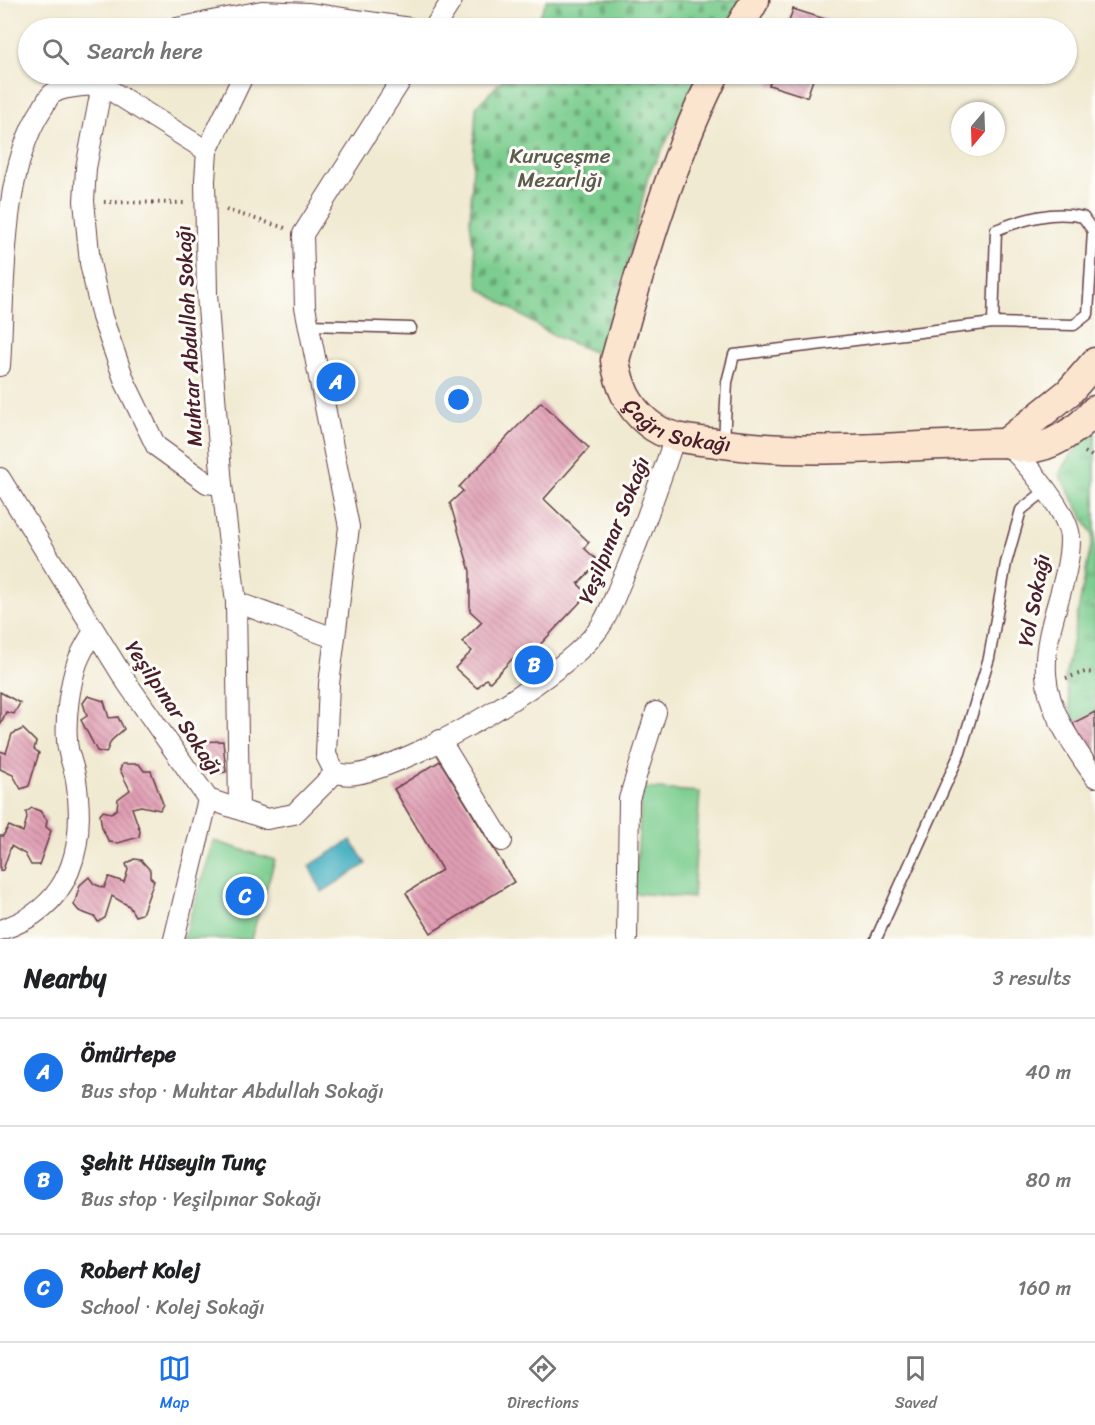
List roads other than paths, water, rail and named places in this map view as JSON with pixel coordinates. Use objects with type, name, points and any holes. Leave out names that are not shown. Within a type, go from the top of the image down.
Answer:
[{"type":"street","points":[[440,18],[452,0]]},
{"type":"street","points":[[745,18],[755,0]]},
{"type":"street","points":[[274,18],[308,13],[342,18]]},
{"type":"street","points":[[0,366],[10,206],[23,147],[52,94],[84,84]]},
{"type":"street","points":[[104,84],[86,168],[84,201],[90,262],[102,317],[125,382],[156,446],[207,483],[222,484]]},
{"type":"street","points":[[112,84],[207,151]]},
{"type":"street","name":"Muhtar Abdullah Sokağı","points":[[239,84],[207,151],[206,204],[207,294],[222,484],[236,602],[239,809]]},
{"type":"street","points":[[335,773],[326,755],[328,684],[349,527],[305,307],[303,234],[399,84]]},
{"type":"street","name":"Çağrı Sokağı","points":[[710,84],[693,119],[663,198],[615,360],[618,379],[629,405],[648,424],[675,437],[748,449],[844,450],[1005,442],[1025,448],[1038,447],[1060,438],[1095,410]]},
{"type":"street","points":[[1005,442],[1069,392],[1095,362]]},
{"type":"street","name":"Yeşilpınar Sokağı","points":[[0,478],[94,631],[208,799],[267,819],[294,814],[335,773],[356,775],[395,762],[440,740],[527,690],[571,659],[589,642],[602,624],[642,533],[675,437]]},
{"type":"street","name":"Yol Sokağı","points":[[1005,442],[1046,490],[1070,536],[1068,557],[1047,642],[1046,675],[1054,709],[1074,746],[1095,777]]},
{"type":"street","points":[[236,602],[334,638]]},
{"type":"street","points":[[0,930],[39,911],[60,891],[75,854],[80,817],[76,778],[66,740],[69,704],[77,662],[94,631]]},
{"type":"street","points":[[627,939],[629,799],[656,712]]},
{"type":"street","points":[[440,740],[502,841]]},
{"type":"street","points":[[174,939],[208,799]]},
{"type":"lane","points":[[724,444],[727,382],[734,355],[993,322],[1074,325],[1088,314],[1093,231],[1083,217],[1069,214],[1027,218],[996,230],[993,322]]},
{"type":"lane","points":[[309,325],[411,328]]},
{"type":"lane","points":[[876,939],[960,753],[989,658],[1006,563],[1021,510],[1046,490]]},
{"type":"water","points":[[351,840],[366,864],[322,892],[309,866]]},
{"type":"place","name":"Ömürtepe","points":[[336,382]]},
{"type":"place","name":"Şehit Hüseyin Tunç","points":[[534,665]]},
{"type":"place","name":"Robert Kolej","points":[[245,896]]},
{"type":"park label","name":"Kuruçeşme Mezarlığı","points":[[560,168]]}]
